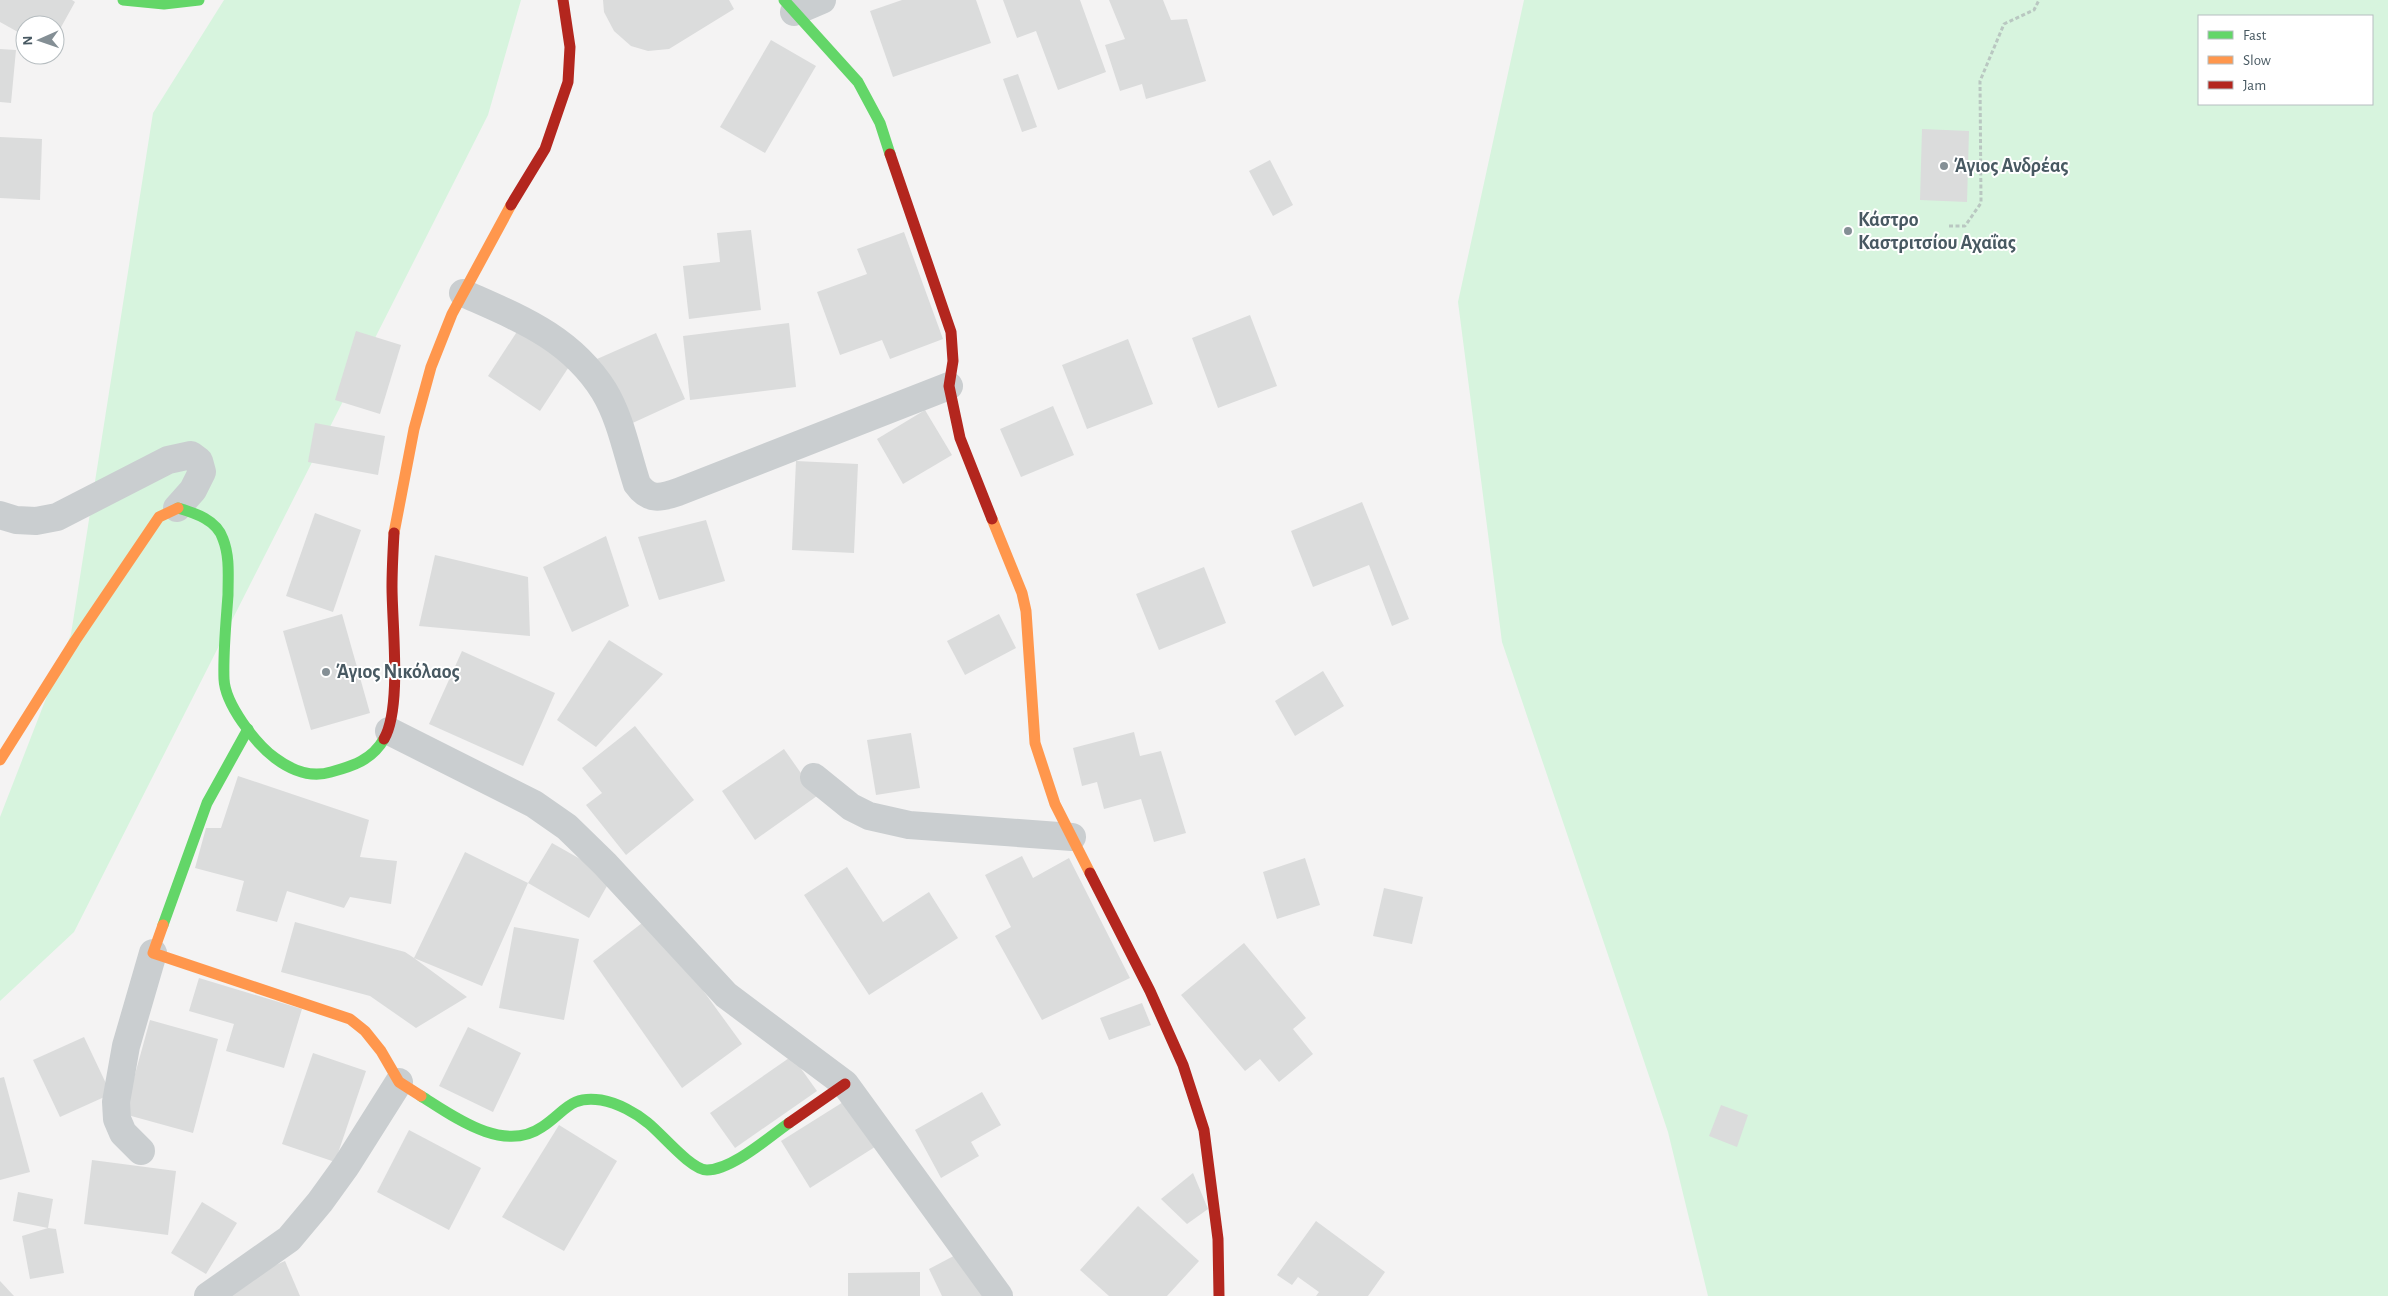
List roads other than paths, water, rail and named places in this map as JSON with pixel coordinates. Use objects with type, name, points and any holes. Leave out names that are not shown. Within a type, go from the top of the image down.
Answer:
[{"type":"street","points":[[122,0],[164,4],[199,0]]},
{"type":"street","points":[[177,508],[194,513],[212,523],[222,537],[229,562],[224,681],[232,704],[248,729],[262,748],[287,767],[311,774],[325,774],[360,764],[380,748],[389,731],[394,689],[392,585],[394,529],[414,429],[431,367],[452,314],[507,212],[545,150],[568,82],[570,47],[563,0]]},
{"type":"street","points":[[789,6],[822,0]]},
{"type":"street","points":[[789,6],[858,82],[880,123],[911,221],[951,332],[953,361],[949,386],[960,438],[1022,593],[1026,611],[1036,743],[1055,804],[1150,990],[1186,1074],[1204,1130],[1218,1238],[1219,1296]]},
{"type":"street","points":[[463,293],[535,325],[566,347],[586,368],[604,392],[616,416],[637,484],[643,492],[651,497],[663,498],[949,386]]},
{"type":"street","points":[[0,515],[16,520],[36,521],[57,516],[168,460],[191,455],[200,461],[202,472],[193,490],[177,508],[159,517],[75,641],[0,760]]},
{"type":"street","points":[[141,1152],[123,1133],[117,1119],[116,1102],[126,1046],[153,953],[207,803],[248,729]]},
{"type":"street","points":[[389,731],[534,804],[567,827],[605,864],[726,996],[845,1084],[999,1296]]},
{"type":"street","points":[[814,777],[851,807],[869,816],[909,825],[1072,837]]},
{"type":"street","points":[[153,953],[350,1019],[365,1032],[381,1051],[399,1082],[465,1123],[486,1132],[507,1136],[541,1128],[570,1103],[584,1099],[617,1104],[648,1122],[694,1166],[707,1170],[730,1164],[845,1084]]},
{"type":"street","points":[[208,1296],[289,1239],[320,1202],[346,1166],[399,1082]]},
{"type":"place","name":"Άγιος Ανδρέας","points":[[1944,166]]},
{"type":"place","name":"Κάστρο Καστριτσίου Αχαΐας","points":[[1848,231]]},
{"type":"place","name":"Άγιος Νικόλαος","points":[[326,672]]}]
